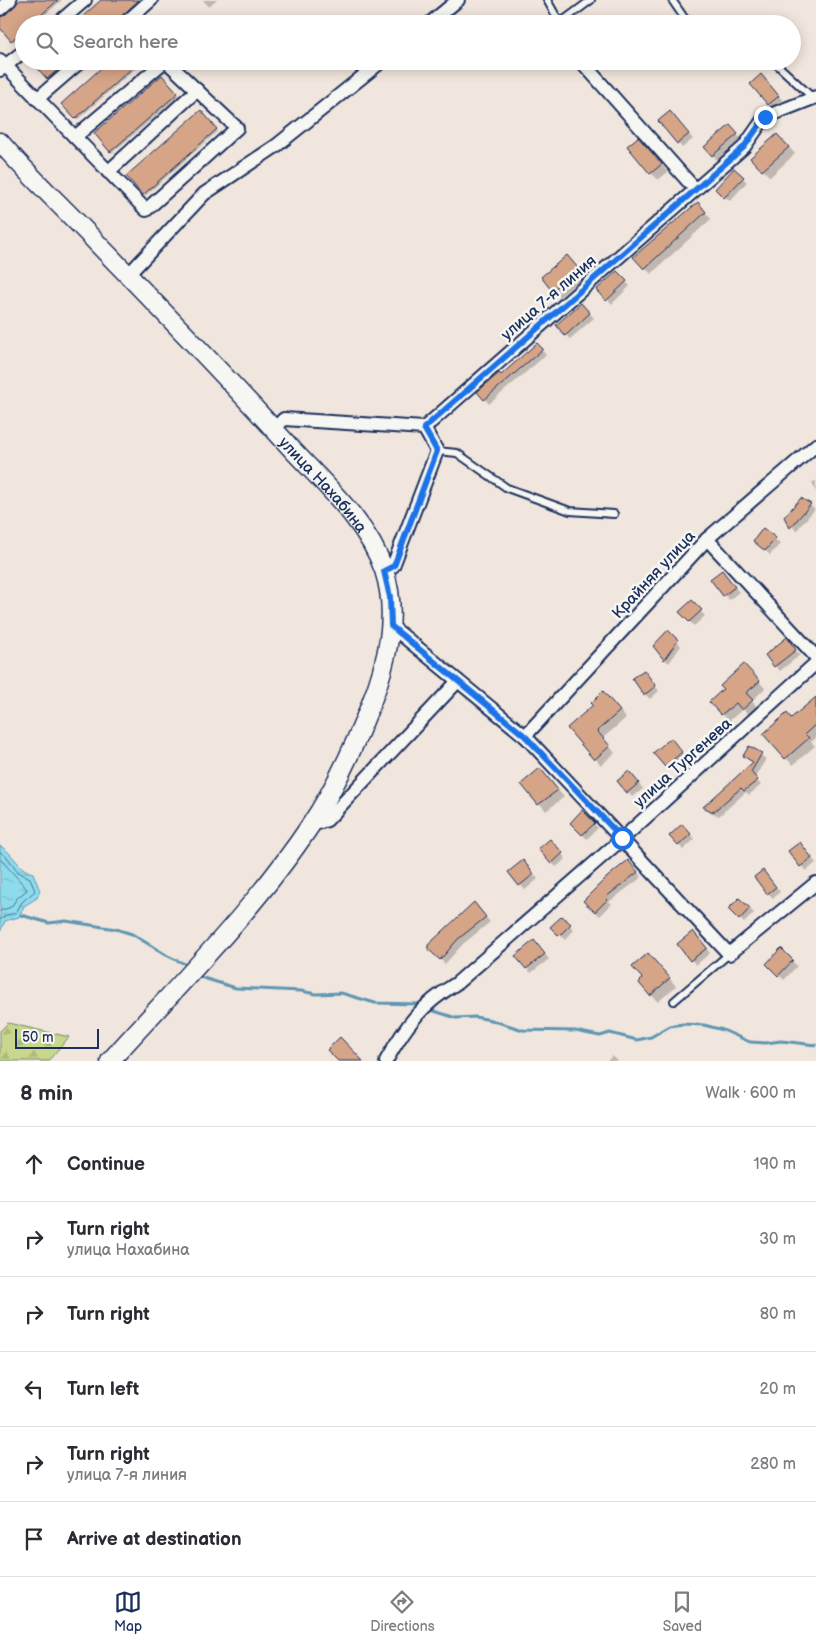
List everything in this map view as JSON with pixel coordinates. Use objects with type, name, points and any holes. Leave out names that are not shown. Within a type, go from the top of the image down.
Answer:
[{"type":"main road","name":"улица Нахабина","points":[[0,142],[274,429],[344,506],[366,536],[384,571],[390,597],[391,626],[386,658],[361,729],[337,781],[311,825],[255,898],[110,1061]]},
{"type":"street","points":[[0,9],[10,0]]},
{"type":"street","points":[[68,15],[85,0]]},
{"type":"street","points":[[134,15],[151,0]]},
{"type":"street","points":[[440,15],[458,0]]},
{"type":"street","points":[[15,57],[2,66],[146,210],[237,128],[176,70]]},
{"type":"street","points":[[37,99],[70,70]]},
{"type":"street","points":[[74,137],[155,70]]},
{"type":"street","points":[[128,275],[204,194],[276,146],[371,70]]},
{"type":"street","points":[[589,70],[695,189]]},
{"type":"street","points":[[108,172],[197,90]]},
{"type":"street","name":"улица 7-я линия","points":[[424,428],[744,147],[765,117],[814,97]]},
{"type":"street","points":[[274,429],[284,419],[424,428],[437,451],[394,566],[384,571]]},
{"type":"street","name":"Крайняя улица","points":[[525,736],[707,539],[816,444]]},
{"type":"street","points":[[707,539],[816,657]]},
{"type":"street","points":[[391,626],[525,736],[729,954],[816,883]]},
{"type":"street","name":"улица Тургенева","points":[[386,1061],[404,1029],[432,998],[457,982],[622,838],[816,663]]},
{"type":"street","points":[[311,825],[327,820],[458,681]]},
{"type":"lane","points":[[547,0],[555,15]]},
{"type":"lane","points":[[571,15],[591,0]]},
{"type":"lane","points":[[672,0],[682,15]]},
{"type":"lane","points":[[783,70],[814,97]]},
{"type":"lane","points":[[437,451],[457,453],[508,488],[525,495],[570,511],[614,514]]},
{"type":"lane","points":[[674,1001],[729,954]]},
{"type":"green space","points":[[8,1023],[69,1037],[48,1061],[0,1061],[0,1031]]},
{"type":"water","points":[[0,846],[23,868],[33,873],[40,891],[37,898],[24,906],[19,917],[5,921],[0,932]]},
{"type":"building","points":[[20,0],[58,0],[41,15],[15,15],[15,38],[11,41],[0,28],[0,17],[5,15]]},
{"type":"building","points":[[101,0],[139,0],[123,15],[84,15]]},
{"type":"building","points":[[39,70],[58,70],[47,79]]},
{"type":"building","points":[[99,70],[130,70],[75,119],[61,104]]},
{"type":"building","points":[[761,74],[779,96],[768,105],[750,84]]},
{"type":"building","points":[[162,75],[178,93],[110,152],[94,133]]},
{"type":"building","points":[[201,110],[217,129],[143,195],[126,176]]},
{"type":"building","points":[[670,111],[689,134],[677,144],[658,121]]},
{"type":"building","points":[[730,125],[738,134],[712,156],[704,147]]},
{"type":"building","points":[[777,134],[789,147],[762,171],[750,158]]},
{"type":"building","points":[[638,137],[662,164],[650,174],[627,146]]},
{"type":"building","points":[[734,168],[744,177],[724,198],[715,189]]},
{"type":"building","points":[[698,202],[706,212],[644,269],[633,257]]},
{"type":"building","points":[[567,255],[578,268],[552,291],[541,277]]},
{"type":"building","points":[[617,271],[627,281],[606,301],[596,290]]},
{"type":"building","points":[[581,303],[590,313],[565,336],[556,325]]},
{"type":"building","points":[[537,343],[543,349],[484,400],[477,392],[499,373],[501,375]]},
{"type":"building","points":[[801,498],[811,504],[790,528],[784,517]]},
{"type":"building","points":[[763,528],[776,538],[765,551],[753,541]]},
{"type":"building","points":[[722,570],[735,587],[723,596],[710,579]]},
{"type":"building","points":[[692,600],[702,610],[689,622],[679,612]]},
{"type":"building","points":[[668,630],[678,640],[664,660],[653,646]]},
{"type":"building","points":[[787,637],[796,650],[774,667],[765,655]]},
{"type":"building","points":[[744,664],[760,681],[746,693],[753,700],[742,710],[736,703],[721,715],[709,702],[723,689],[720,686]]},
{"type":"building","points":[[644,670],[656,686],[644,695],[632,678]]},
{"type":"building","points":[[603,691],[620,711],[597,731],[610,746],[594,760],[567,728],[593,705],[591,703]]},
{"type":"building","points":[[816,697],[816,724],[805,734],[809,738],[785,759],[763,734],[787,713],[791,718]]},
{"type":"building","points":[[671,738],[682,752],[665,767],[653,753]]},
{"type":"building","points":[[749,746],[762,753],[751,772],[758,780],[744,791],[741,788],[713,812],[703,807],[753,762],[743,756]]},
{"type":"building","points":[[540,768],[558,790],[538,805],[521,784]]},
{"type":"building","points":[[629,771],[639,783],[627,793],[617,781]]},
{"type":"building","points":[[582,810],[595,823],[582,835],[570,823]]},
{"type":"building","points":[[682,824],[691,834],[678,846],[669,836]]},
{"type":"building","points":[[550,839],[563,853],[551,864],[538,849]]},
{"type":"building","points":[[800,842],[812,858],[800,867],[788,851]]},
{"type":"building","points":[[523,860],[534,874],[519,886],[508,872]]},
{"type":"building","points":[[628,860],[638,872],[606,897],[608,899],[595,912],[583,901]]},
{"type":"building","points":[[763,870],[776,887],[767,894],[754,877]]},
{"type":"building","points":[[739,898],[750,908],[739,920],[728,909]]},
{"type":"building","points":[[474,902],[486,917],[458,939],[440,960],[428,949],[428,945]]},
{"type":"building","points":[[562,916],[571,924],[559,936],[550,927]]},
{"type":"building","points":[[693,931],[707,948],[690,961],[677,944]]},
{"type":"building","points":[[534,940],[545,954],[526,969],[515,956]]},
{"type":"building","points":[[781,948],[793,960],[778,976],[766,964]]},
{"type":"building","points":[[648,953],[670,978],[650,996],[639,983],[642,978],[632,967]]},
{"type":"building","points":[[340,1037],[363,1061],[338,1061],[327,1050]]},
{"type":"waterway","points":[[21,915],[49,923],[66,921],[116,929],[132,934],[185,964]]},
{"type":"waterway","points":[[200,977],[236,988],[301,991],[316,994],[341,993],[375,1003],[420,1004]]},
{"type":"waterway","points":[[428,1009],[456,1018],[475,1017],[491,1020],[523,1030],[575,1031],[600,1036],[610,1033],[637,1040],[651,1037],[670,1026],[683,1024],[704,1025],[723,1030],[750,1042],[766,1043],[781,1041],[816,1045]]},
{"type":"route","points":[[622,838],[525,736],[391,626],[390,597],[384,571],[394,566],[437,451],[424,428],[744,147],[765,117]]}]
